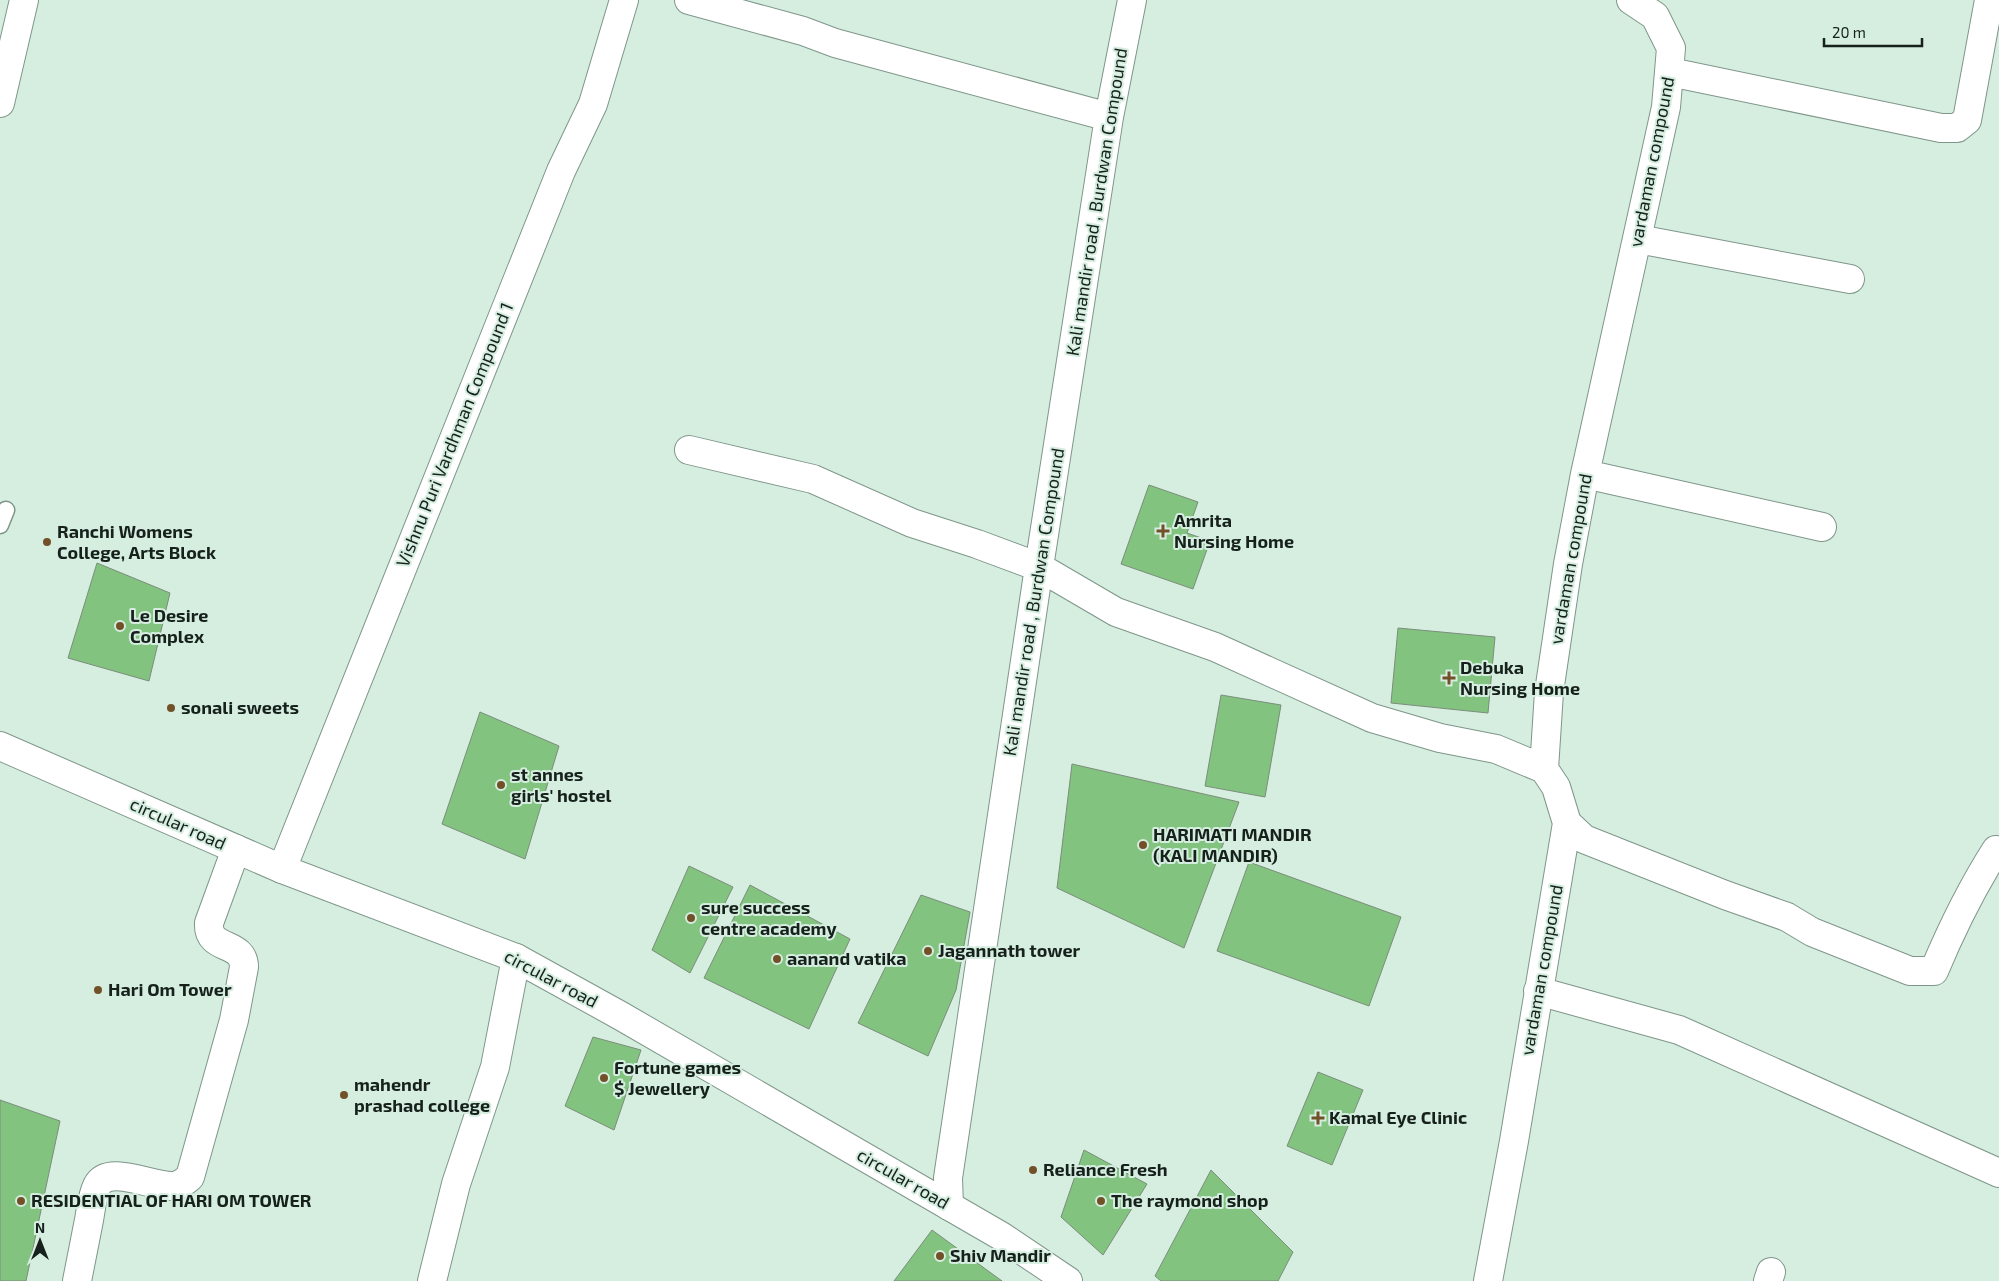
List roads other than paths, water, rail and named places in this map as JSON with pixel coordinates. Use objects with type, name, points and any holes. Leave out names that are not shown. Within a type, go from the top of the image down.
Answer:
[{"type":"street","points":[[0,103],[24,0]]},
{"type":"street","name":"Vishnu Puri Vardhman Compound 1","points":[[282,869],[557,180],[593,104],[624,0]]},
{"type":"street","points":[[690,0],[803,31],[835,43],[1109,117]]},
{"type":"street","name":"Kali mandir road , Burdwan Compound","points":[[949,1206],[949,1168],[1039,567],[1109,117],[1132,0]]},
{"type":"street","name":"vardaman compound","points":[[1488,1281],[1514,1141],[1567,823],[1556,787],[1544,768],[1549,692],[1568,564],[1585,474],[1666,107],[1670,72],[1672,48],[1655,16],[1631,0]]},
{"type":"street","points":[[1670,72],[1941,128],[1957,128],[1967,120],[1989,0]]},
{"type":"street","points":[[1638,239],[1850,279]]},
{"type":"street","points":[[689,450],[813,479],[912,523],[1039,567],[1116,612],[1215,647],[1372,718],[1440,738],[1496,749],[1544,768]]},
{"type":"street","points":[[1585,474],[1822,527]]},
{"type":"street","name":"circular road","points":[[0,746],[282,869],[516,958],[621,1016],[1001,1236],[1068,1281]]},
{"type":"street","points":[[1567,823],[1584,839],[1725,895],[1787,917],[1812,932],[1910,971],[1934,971],[1951,930],[1974,884],[1996,850]]},
{"type":"street","points":[[77,1281],[94,1194],[102,1180],[108,1176],[118,1176],[158,1185],[173,1186],[183,1183],[190,1177],[234,1020],[244,966],[244,958],[241,953],[213,939],[209,931],[209,923],[236,849]]},
{"type":"street","points":[[432,1281],[456,1184],[495,1067],[516,958]]},
{"type":"street","points":[[1538,991],[1679,1030],[1999,1173]]},
{"type":"place","name":"Amrita Nursing Home","points":[[1163,531]]},
{"type":"place","name":"Ranchi Womens College, Arts Block","points":[[47,542]]},
{"type":"place","name":"Le Desire Complex","points":[[120,626]]},
{"type":"place","name":"Debuka Nursing Home","points":[[1449,678]]},
{"type":"place","name":"sonali sweets","points":[[171,708]]},
{"type":"place","name":"st annes girls' hostel","points":[[501,785]]},
{"type":"place","name":"HARIMATI MANDIR (KALI MANDIR)","points":[[1143,845]]},
{"type":"place","name":"sure success centre academy","points":[[691,918]]},
{"type":"place","name":"Jagannath tower","points":[[928,951]]},
{"type":"place","name":"aanand vatika","points":[[777,959]]},
{"type":"place","name":"Hari Om Tower","points":[[98,990]]},
{"type":"place","name":"Fortune games $ Jewellery","points":[[604,1078]]},
{"type":"place","name":"mahendr prashad college","points":[[344,1095]]},
{"type":"place","name":"Kamal Eye Clinic","points":[[1318,1118]]},
{"type":"place","name":"Reliance Fresh","points":[[1033,1170]]},
{"type":"place","name":"RESIDENTIAL OF HARI OM TOWER","points":[[21,1201]]},
{"type":"place","name":"The raymond shop","points":[[1101,1201]]},
{"type":"place","name":"Shiv Mandir","points":[[940,1256]]}]
